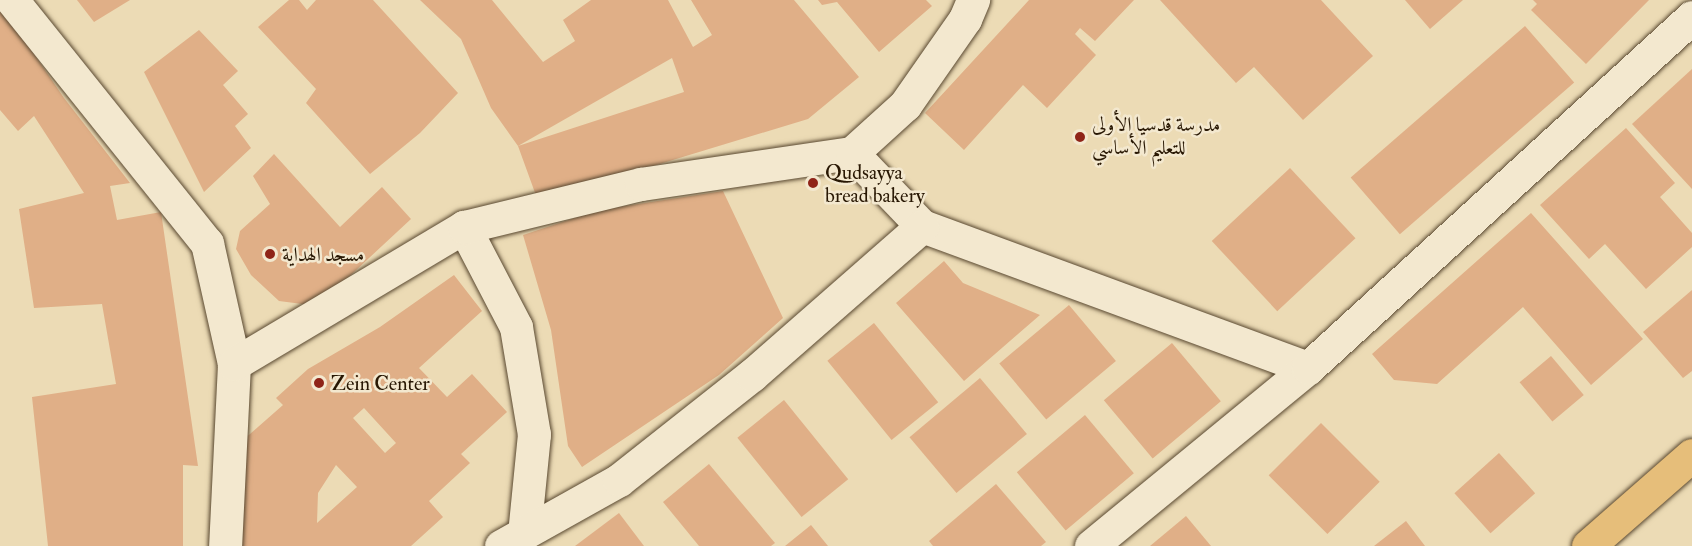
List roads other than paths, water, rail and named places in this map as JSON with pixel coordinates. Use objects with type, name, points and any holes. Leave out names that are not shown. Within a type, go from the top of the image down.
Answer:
[{"type":"main road","points":[[1588,546],[1692,455]]},
{"type":"street","points":[[12,0],[207,243],[234,364],[225,546]]},
{"type":"street","points":[[234,364],[464,227],[641,184],[852,153],[905,105],[965,19],[974,0]]},
{"type":"street","points":[[1090,546],[1308,368],[1692,17]]},
{"type":"street","points":[[852,153],[922,226],[1308,368]]},
{"type":"street","points":[[512,540],[619,480],[752,375],[922,226]]},
{"type":"street","points":[[464,227],[516,327],[534,434],[512,540]]},
{"type":"place","name":"مدرسة قدسيا الأولى للتعليم الأساسي","points":[[1080,137]]},
{"type":"place","name":"Qudsayya bread bakery","points":[[813,183]]},
{"type":"place","name":"مسجد الهداية","points":[[270,254]]},
{"type":"place","name":"Zein Center","points":[[319,383]]}]
